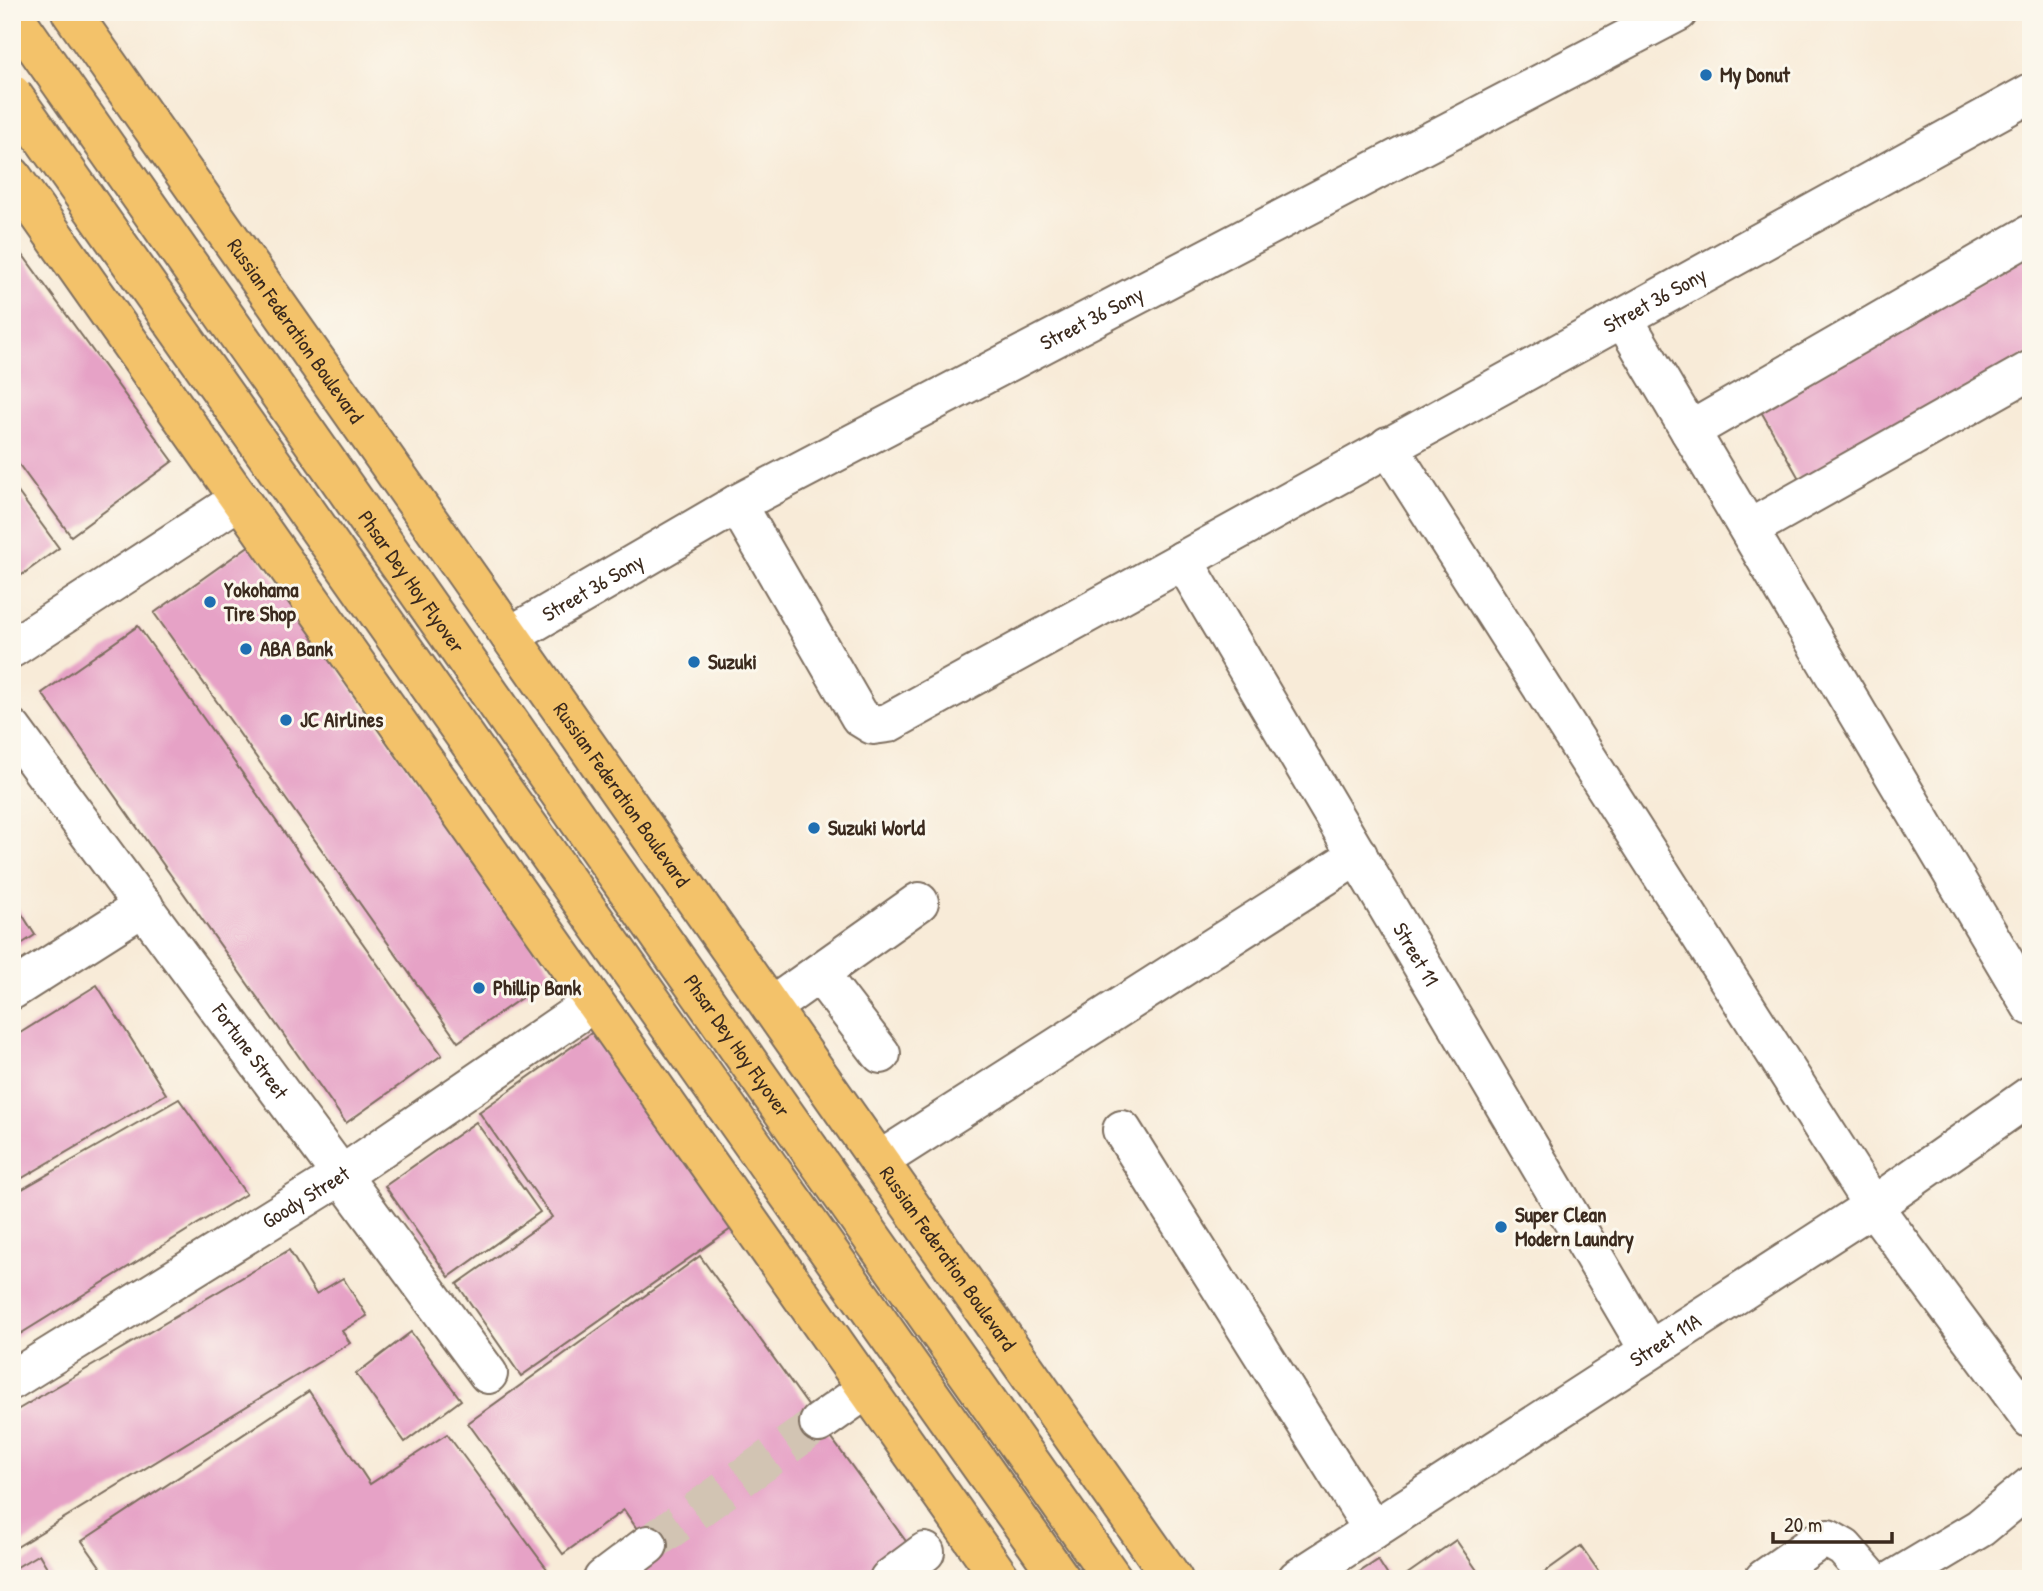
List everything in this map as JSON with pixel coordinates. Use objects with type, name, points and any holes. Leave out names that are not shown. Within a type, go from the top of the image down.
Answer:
[{"type":"main road","name":"Russian Federation Boulevard","points":[[71,12],[1173,1579]]},
{"type":"main road","name":"Phsar Dey Hoy Flyover","points":[[12,13],[1114,1579]]},
{"type":"main road","name":"Phsar Dey Hoy Flyover","points":[[12,94],[1061,1579]]},
{"type":"main road","points":[[12,176],[1001,1579]]},
{"type":"main road","points":[[204,449],[209,404],[239,366],[283,355],[322,370]]},
{"type":"street","name":"Street 36 Sony","points":[[510,636],[737,503],[1678,12]]},
{"type":"street","name":"Street 36 Sony","points":[[737,503],[860,717],[873,725],[888,723],[2031,93]]},
{"type":"street","points":[[1690,431],[2031,234]]},
{"type":"street","points":[[1623,318],[2031,1006]]},
{"type":"street","points":[[1749,529],[2031,370]]},
{"type":"street","points":[[1388,446],[1873,1206],[2031,1419]]},
{"type":"street","points":[[12,648],[240,499]]},
{"type":"street","name":"Street 11","points":[[1183,560],[1649,1350]]},
{"type":"street","name":"Fortune Street","points":[[12,729],[488,1374]]},
{"type":"street","points":[[879,1161],[1358,855]]},
{"type":"street","points":[[771,1007],[919,902]]},
{"type":"street","points":[[12,990],[144,906]]},
{"type":"street","points":[[819,973],[881,1054]]},
{"type":"street","name":"Goody Street","points":[[12,1380],[342,1175],[594,1002]]},
{"type":"street","name":"Street 11A","points":[[1297,1579],[1873,1206],[2031,1095]]},
{"type":"street","points":[[1122,1130],[1373,1530]]},
{"type":"street","points":[[819,1423],[867,1389]]},
{"type":"street","points":[[1895,1579],[1979,1528],[2031,1486]]},
{"type":"street","points":[[1764,1579],[1815,1543],[1828,1539],[1844,1548],[1871,1579]]},
{"type":"street","points":[[603,1579],[649,1545]]},
{"type":"street","points":[[889,1579],[925,1552]]},
{"type":"building","points":[[12,240],[173,461],[71,536],[12,455]]},
{"type":"building","points":[[2031,254],[2031,352],[1801,482],[1759,408]]},
{"type":"building","points":[[12,484],[59,548],[12,582]]},
{"type":"building","points":[[250,545],[554,975],[458,1042],[154,613]]},
{"type":"building","points":[[138,626],[442,1055],[346,1123],[42,693]]},
{"type":"building","points":[[12,898],[35,935],[12,950]]},
{"type":"building","points":[[97,985],[166,1094],[12,1184],[12,1038]]},
{"type":"building","points":[[600,1027],[738,1224],[521,1376],[457,1284],[552,1217],[479,1112]]},
{"type":"building","points":[[179,1099],[246,1194],[12,1339],[12,1195]]},
{"type":"building","points":[[476,1122],[540,1212],[449,1277],[385,1186]]},
{"type":"building","points":[[289,1250],[316,1294],[343,1278],[367,1316],[342,1331],[350,1343],[12,1550],[12,1413]]},
{"type":"building","points":[[700,1256],[913,1551],[875,1579],[631,1579],[648,1545],[624,1510],[563,1554],[468,1423]]},
{"type":"building","points":[[411,1332],[461,1400],[405,1442],[356,1374]]},
{"type":"building","points":[[309,1391],[370,1484],[447,1434],[547,1569],[533,1579],[109,1579],[82,1541]]},
{"type":"building","points":[[1456,1540],[1483,1579],[1404,1579],[1403,1577]]},
{"type":"building","points":[[1581,1546],[1604,1579],[1535,1579]]},
{"type":"building","points":[[39,1554],[54,1579],[12,1579],[12,1570]]},
{"type":"building","points":[[1378,1560],[1390,1579],[1349,1579]]},
{"type":"tunnel","points":[[648,1545],[819,1423]]},
{"type":"place","name":"My Donut","points":[[1706,75]]},
{"type":"place","name":"Yokohama Tire Shop","points":[[210,602]]},
{"type":"place","name":"ABA Bank","points":[[246,649]]},
{"type":"place","name":"Suzuki","points":[[694,662]]},
{"type":"place","name":"JC Airlines","points":[[286,720]]},
{"type":"place","name":"Suzuki World","points":[[814,828]]},
{"type":"place","name":"Phillip Bank","points":[[479,988]]},
{"type":"place","name":"Super Clean Modern Laundry","points":[[1501,1227]]}]
